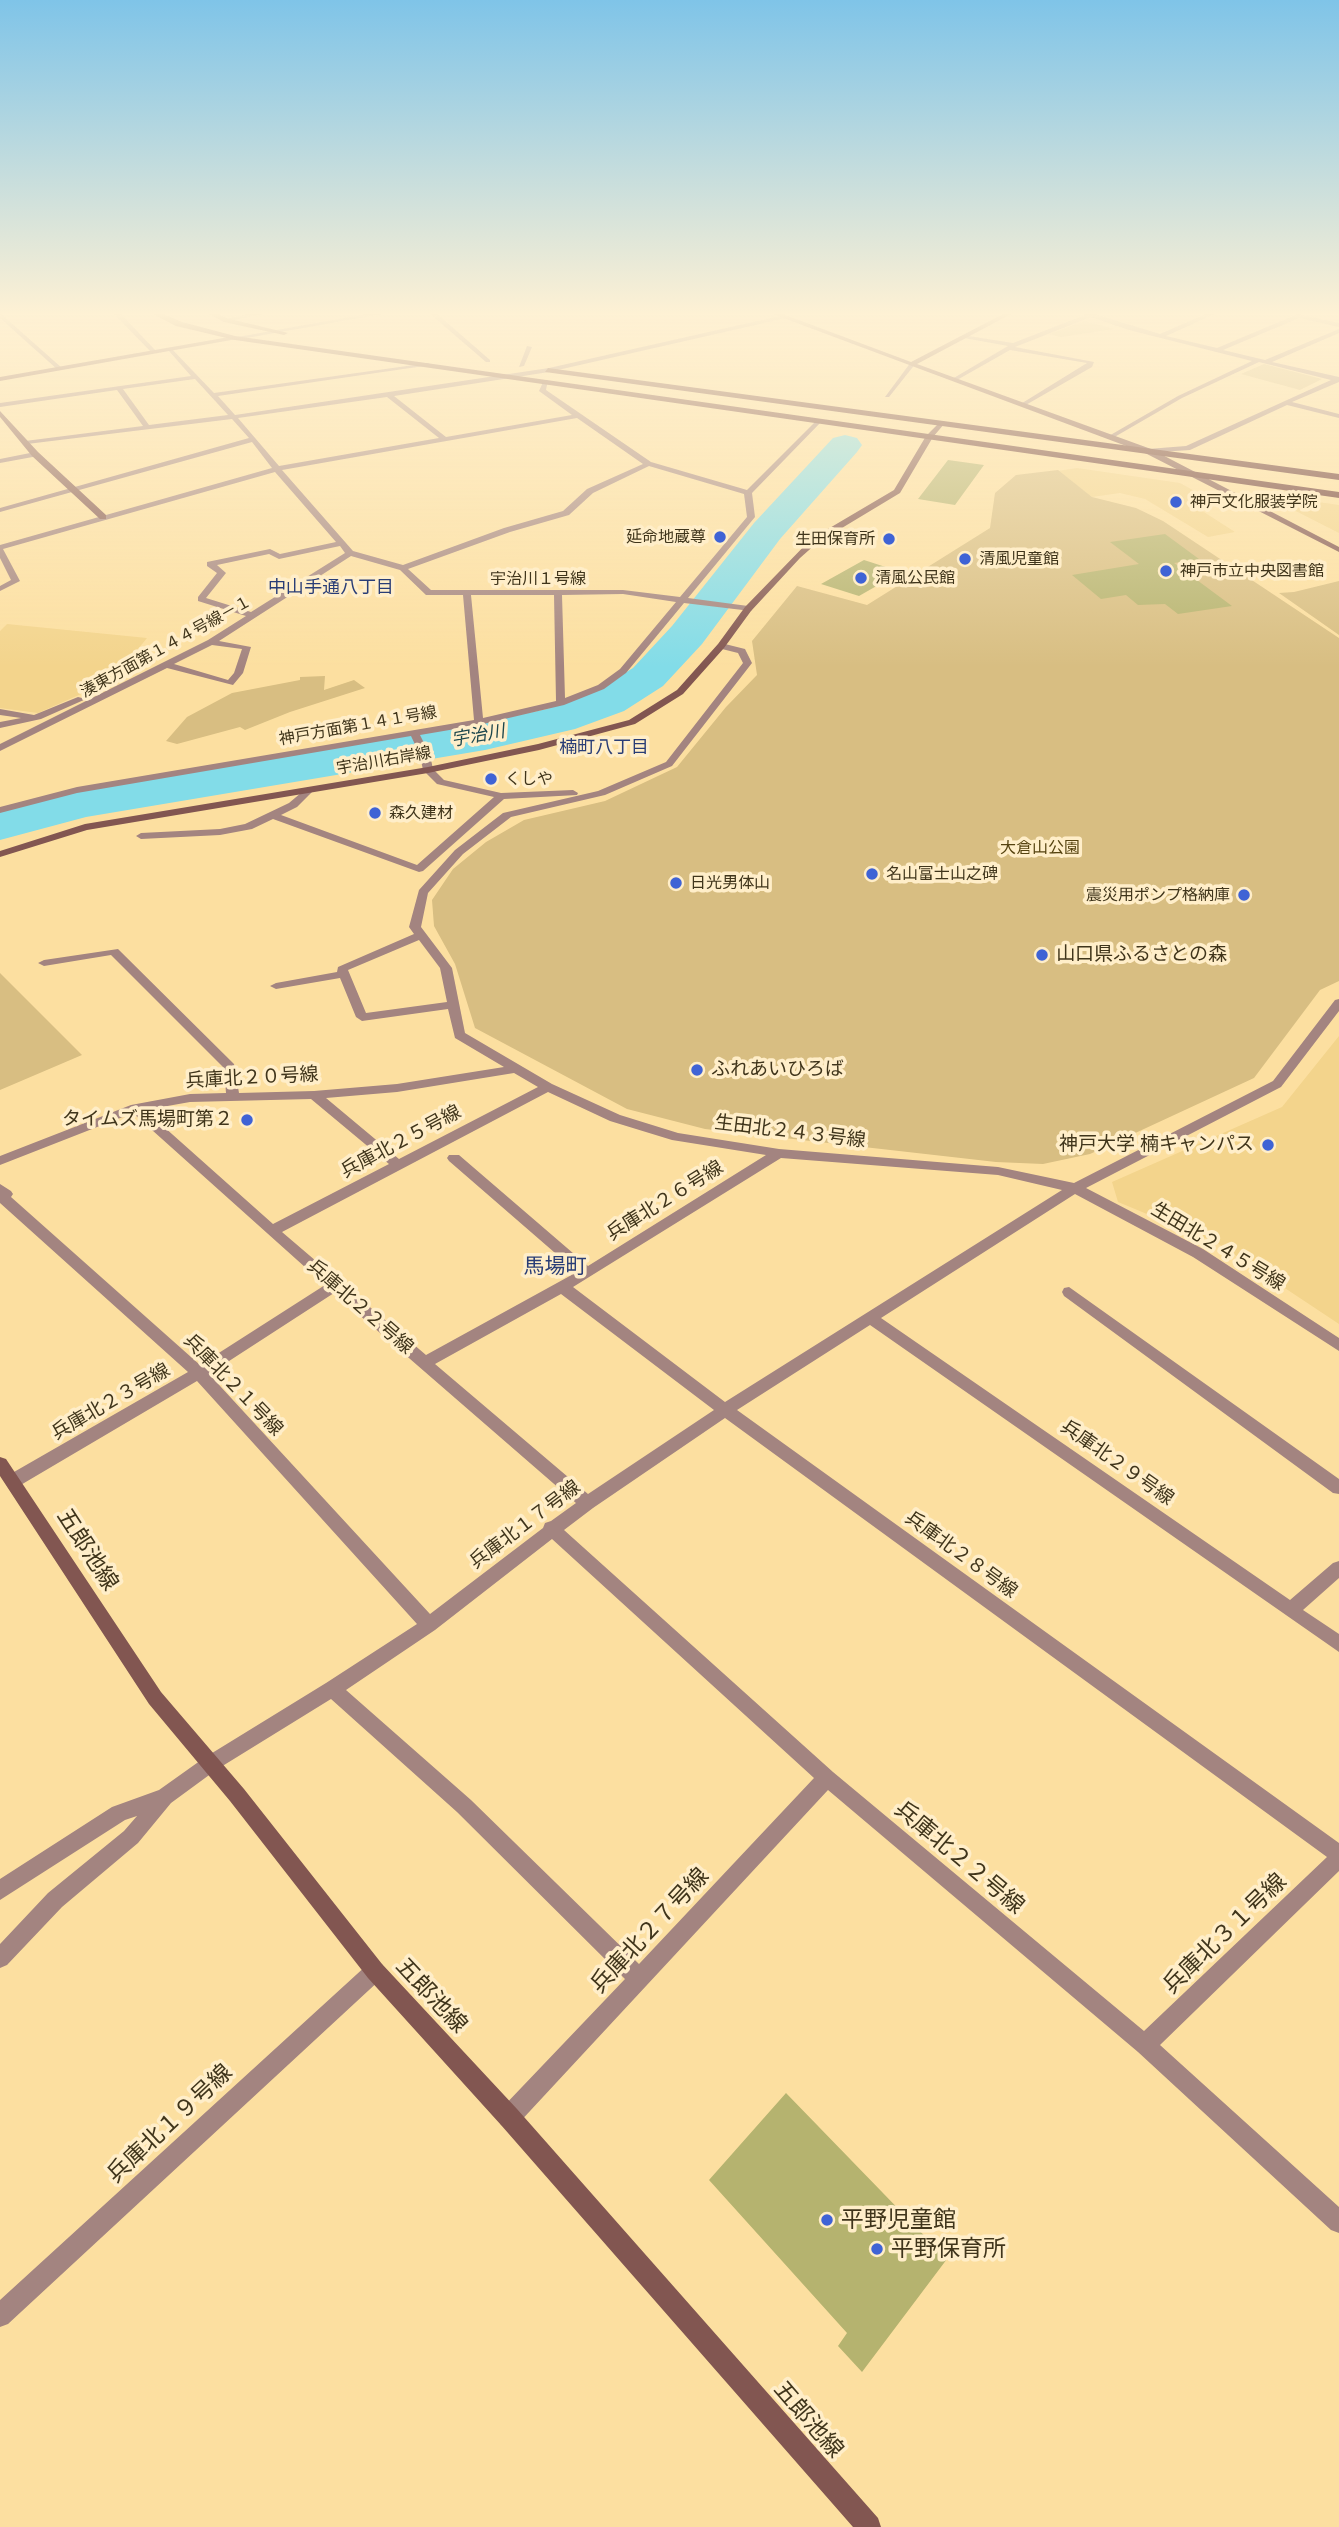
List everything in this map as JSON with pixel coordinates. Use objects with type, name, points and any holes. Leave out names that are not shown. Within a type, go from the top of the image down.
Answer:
[{"type":"main road","points":[[895,431],[1339,495]]},
{"type":"main road","points":[[1000,431],[1339,477]]},
{"type":"street","points":[[17,431],[72,490],[103,517]]},
{"type":"street","points":[[27,442],[116,431]]},
{"type":"street","points":[[246,431],[350,553],[403,568],[507,530],[566,513],[590,491],[648,464]]},
{"type":"street","points":[[434,431],[444,439]]},
{"type":"street","points":[[0,589],[16,582],[0,549],[276,469],[491,431]]},
{"type":"street","points":[[599,431],[648,464],[748,493],[814,431]]},
{"type":"street","name":"宇治川右岸線","points":[[0,854],[85,827],[428,770],[539,747],[632,722],[680,692],[721,646],[748,609],[814,541],[897,491],[935,431]]},
{"type":"street","points":[[1090,431],[1148,451],[1339,550]]},
{"type":"street","points":[[1109,438],[1121,431]]},
{"type":"street","points":[[1148,451],[1187,447],[1223,431]]},
{"type":"street","points":[[0,510],[254,439]]},
{"type":"street","points":[[0,461],[36,454]]},
{"type":"street","name":"神戸方面第１４１号線","points":[[0,810],[77,790],[415,735],[479,722],[561,703],[601,687],[623,671],[687,600],[751,517],[748,493]]},
{"type":"street","points":[[1329,545],[1339,542]]},
{"type":"street","points":[[254,616],[201,599],[222,573],[210,564],[270,551],[279,557],[342,543]]},
{"type":"street","name":"湊東方面第１４４号線－１","points":[[0,748],[119,691],[211,642],[350,553]]},
{"type":"street","name":"宇治川１号線","points":[[403,568],[429,593],[623,592],[748,609]]},
{"type":"street","points":[[467,593],[479,722]]},
{"type":"street","points":[[558,593],[561,703]]},
{"type":"street","points":[[169,665],[230,683],[238,673],[247,648],[211,642]]},
{"type":"street","points":[[453,1005],[362,1017],[341,969],[421,935],[415,927],[423,892],[469,844],[507,815],[601,793],[669,764],[748,663],[742,651],[721,646]]},
{"type":"street","points":[[0,725],[38,717],[109,687],[119,691]]},
{"type":"street","points":[[0,712],[38,717]]},
{"type":"street","points":[[415,735],[425,755],[428,770],[441,782],[501,796],[601,793]]},
{"type":"street","points":[[141,836],[220,832],[248,827],[274,817],[293,805],[308,790]]},
{"type":"street","points":[[274,817],[419,869],[501,796]]},
{"type":"street","name":"生田北２４３号線","points":[[421,935],[446,968],[459,1035],[513,1069],[615,1118],[677,1137],[779,1153],[998,1171],[1075,1188]]},
{"type":"street","points":[[44,963],[114,951],[230,1067],[233,1098]]},
{"type":"street","points":[[276,986],[344,974]]},
{"type":"street","name":"兵庫北１７号線","points":[[0,1890],[119,1813],[164,1797],[210,1764],[332,1689],[429,1625],[551,1528],[587,1503],[725,1410],[1075,1188],[1277,1084],[1339,1003]]},
{"type":"street","name":"兵庫北２０号線","points":[[0,1161],[135,1108],[190,1098],[314,1095],[397,1088],[513,1069]]},
{"type":"street","name":"兵庫北２５号線","points":[[272,1231],[548,1087]]},
{"type":"street","points":[[314,1095],[398,1165]]},
{"type":"street","name":"兵庫北２２号線","points":[[135,1108],[334,1286],[587,1503]]},
{"type":"street","name":"兵庫北２６号線","points":[[424,1363],[587,1273],[779,1153]]},
{"type":"street","points":[[454,1158],[587,1273]]},
{"type":"street","name":"生田北２４５号線","points":[[1075,1188],[1198,1253],[1339,1345]]},
{"type":"street","name":"兵庫北２１号線","points":[[0,1189],[6,1194],[1,1196],[199,1373],[429,1625]]},
{"type":"street","name":"兵庫北２３号線","points":[[13,1481],[199,1373],[334,1286]]},
{"type":"street","name":"兵庫北２８号線","points":[[561,1286],[725,1410],[1339,1856]]},
{"type":"street","points":[[1069,1292],[1339,1488]]},
{"type":"street","name":"兵庫北２９号線","points":[[871,1318],[1339,1644]]},
{"type":"street","name":"五郎池線","points":[[0,1463],[155,1698],[375,1971],[509,2117],[869,2527]]},
{"type":"street","name":"兵庫北２２号線","points":[[551,1528],[827,1778],[1145,2045],[1339,2222]]},
{"type":"street","points":[[1291,1610],[1339,1568]]},
{"type":"street","points":[[332,1689],[464,1806],[639,1979]]},
{"type":"street","name":"兵庫北２７号線","points":[[509,2117],[827,1778]]},
{"type":"street","points":[[0,1958],[55,1900],[131,1837],[164,1797]]},
{"type":"street","name":"兵庫北３１号線","points":[[1145,2045],[1339,1856]]},
{"type":"street","name":"兵庫北１９号線","points":[[0,2316],[375,1971]]},
{"type":"shaded area","name":"神戸文化服装学院","points":[[1077,468],[1180,483],[1211,500],[1193,505],[1235,532],[1208,537],[1145,499],[1120,493],[1092,497],[1058,471]]},
{"type":"shaded area","points":[[1277,496],[1339,505],[1339,533],[1274,500]]},
{"type":"shaded area","points":[[7,624],[147,638],[113,680],[38,713],[0,708],[0,631]]},
{"type":"shaded area","name":"神戸大学 楠キャンパス","points":[[1339,1036],[1339,1324],[1217,1243],[1118,1202],[1112,1182],[1282,1107]]},
{"type":"green space","name":"大倉山公園","points":[[1058,470],[1092,497],[1136,508],[1163,521],[1339,638],[1339,981],[1320,990],[1254,1078],[1090,1154],[1043,1164],[996,1162],[705,1129],[627,1109],[475,1028],[455,964],[434,926],[432,900],[453,869],[486,842],[524,820],[605,801],[677,767],[726,707],[757,675],[752,641],[797,586],[867,605],[990,528],[995,493],[1016,475]]},
{"type":"green space","points":[[1339,581],[1339,635],[1279,593],[1294,592]]},
{"type":"green space","points":[[325,676],[324,690],[354,680],[365,688],[290,712],[245,730],[240,727],[177,744],[166,741],[187,717],[232,693],[300,680],[300,677]]},
{"type":"green space","points":[[0,973],[82,1055],[0,1090]]},
{"type":"building","points":[[948,460],[984,465],[955,505],[918,499]]},
{"type":"building","name":"神戸市立中央図書館","points":[[1165,534],[1199,559],[1174,563],[1232,606],[1178,614],[1165,604],[1138,605],[1126,595],[1101,599],[1072,575],[1139,564],[1110,542]]},
{"type":"building","name":"清風公民館","points":[[864,560],[901,572],[859,596],[821,584]]},
{"type":"building","name":"平野児童館","points":[[786,2093],[947,2259],[862,2372],[838,2346],[847,2333],[709,2180]]},
{"type":"waterway","name":"宇治川","points":[[0,825],[82,803],[485,736],[559,720],[608,702],[648,677],[687,635],[767,531],[845,445]]},
{"type":"place","name":"神戸文化服装学院","points":[[1176,502]]},
{"type":"place","name":"延命地蔵尊","points":[[720,537]]},
{"type":"place","name":"生田保育所","points":[[889,539]]},
{"type":"place","name":"清風児童館","points":[[965,559]]},
{"type":"place","name":"神戸市立中央図書館","points":[[1166,571]]},
{"type":"place","name":"清風公民館","points":[[861,578]]},
{"type":"place","name":"くしや","points":[[491,779]]},
{"type":"place","name":"森久建材","points":[[375,813]]},
{"type":"place","name":"名山富士山之碑","points":[[872,874]]},
{"type":"place","name":"日光男体山","points":[[676,883]]},
{"type":"place","name":"震災用ポンプ格納庫","points":[[1244,895]]},
{"type":"place","name":"山口県ふるさとの森","points":[[1042,955]]},
{"type":"place","name":"ふれあいひろば","points":[[697,1070]]},
{"type":"place","name":"タイムズ馬場町第２","points":[[247,1120]]},
{"type":"place","name":"神戸大学 楠キャンパス","points":[[1268,1145]]},
{"type":"place","name":"平野児童館","points":[[827,2220]]},
{"type":"place","name":"平野保育所","points":[[877,2249]]},
{"type":"district","name":"中山手通八丁目","points":[[331,588]]},
{"type":"district","name":"楠町八丁目","points":[[604,748]]},
{"type":"district","name":"馬場町","points":[[555,1267]]}]
